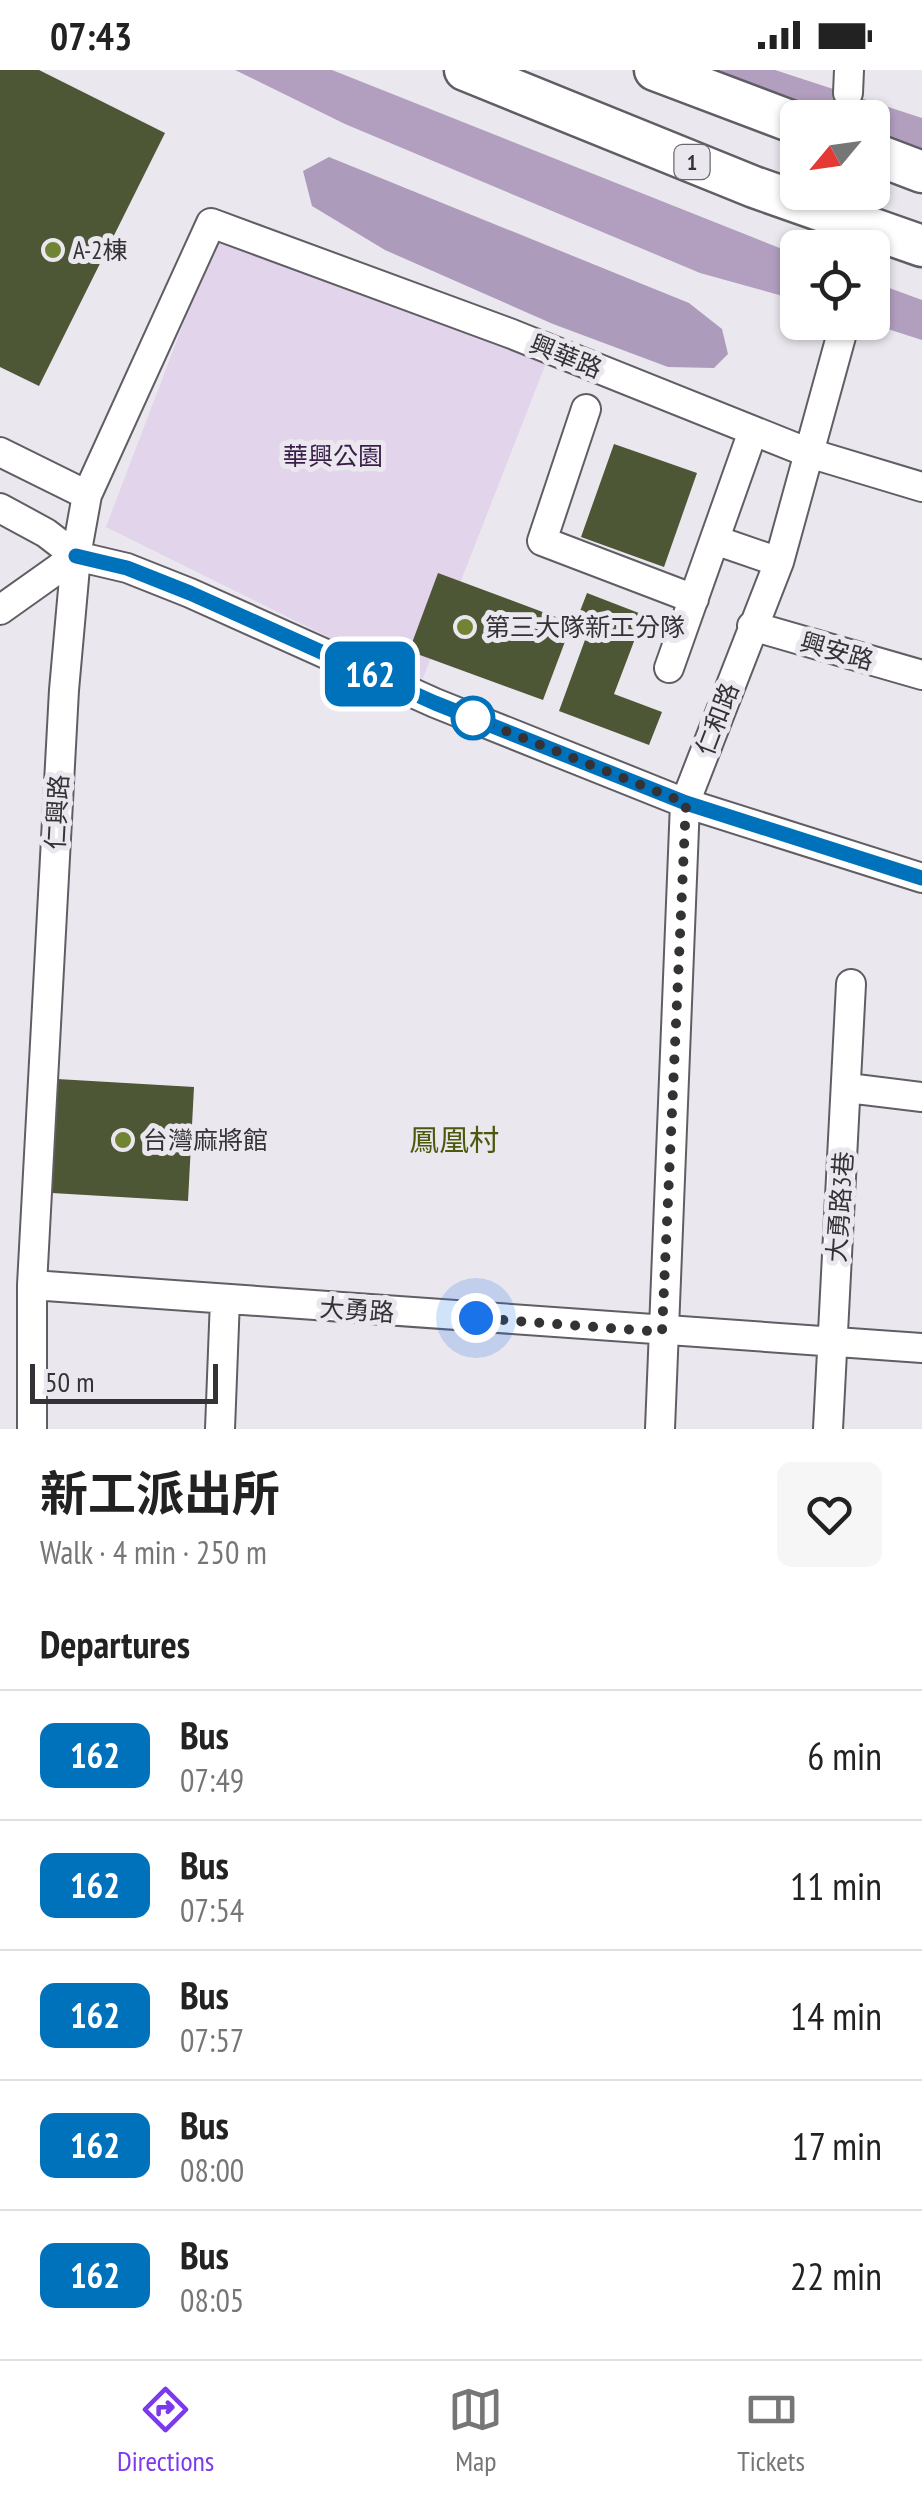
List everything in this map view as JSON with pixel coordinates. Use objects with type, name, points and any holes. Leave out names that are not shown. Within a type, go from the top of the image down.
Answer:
[{"type":"highway","name":"1","points":[[465,70],[754,186],[922,246]]},
{"type":"highway","points":[[655,70],[780,117]]},
{"type":"highway","points":[[890,160],[922,172]]},
{"type":"street","name":"興華路","points":[[212,223],[512,334],[809,453],[922,487]]},
{"type":"street","name":"仁興路","points":[[32,1429],[32,1285],[63,710],[76,556],[87,496],[212,223]]},
{"type":"street","name":"仁和路","points":[[660,1429],[686,803],[779,562],[839,340]]},
{"type":"street","points":[[586,409],[542,541],[694,599]]},
{"type":"street","points":[[669,668],[753,431]]},
{"type":"street","points":[[0,452],[87,496]]},
{"type":"street","points":[[0,508],[46,532],[76,556],[127,568],[190,593],[409,692],[686,803],[922,878]]},
{"type":"street","points":[[715,540],[779,562]]},
{"type":"street","points":[[0,610],[76,556]]},
{"type":"street","name":"興安路","points":[[752,626],[922,675]]},
{"type":"street","name":"大勇路3巷","points":[[828,1429],[851,984]]},
{"type":"street","points":[[848,1088],[922,1097]]},
{"type":"street","name":"大勇路","points":[[32,1285],[922,1348]]},
{"type":"street","points":[[220,1429],[225,1299]]},
{"type":"green space","name":"華興公園","points":[[215,240],[548,358],[421,683],[106,527]]},
{"type":"shaded area","points":[[235,70],[332,70],[780,248],[780,295],[700,273],[345,124]]},
{"type":"shaded area","points":[[714,70],[775,70],[867,100],[787,100]]},
{"type":"shaded area","points":[[890,108],[922,118],[922,154],[890,141]]},
{"type":"shaded area","points":[[329,157],[689,303],[722,329],[728,354],[714,368],[668,367],[553,324],[385,250],[312,206],[303,171]]},
{"type":"shaded area","points":[[890,288],[922,300],[922,340],[890,330]]},
{"type":"building","name":"A-2棟","points":[[0,70],[39,70],[165,133],[39,386],[0,367]]},
{"type":"building","points":[[614,444],[697,473],[664,567],[581,537]]},
{"type":"building","name":"第三大隊新工分隊","points":[[438,573],[572,623],[543,700],[409,651]]},
{"type":"building","points":[[587,593],[644,615],[614,694],[662,712],[649,745],[559,711],[589,629],[575,624]]},
{"type":"building","name":"台灣麻將館","points":[[57,1079],[194,1087],[188,1201],[52,1193]]},
{"type":"tunnel","points":[[848,93],[848,100]]},
{"type":"tunnel","points":[[852,210],[852,230]]},
{"type":"bus line","name":"162","points":[[76,556],[127,568],[190,593],[435,703],[686,803],[922,878]]},
{"type":"place","name":"A-2棟","points":[[53,250]]},
{"type":"place","name":"第三大隊新工分隊","points":[[465,627]]},
{"type":"place","name":"台灣麻將館","points":[[123,1140]]},
{"type":"district","name":"鳳凰村","points":[[454,1139]]},
{"type":"route","points":[[473,718],[686,803],[662,1332],[476,1318]]}]
